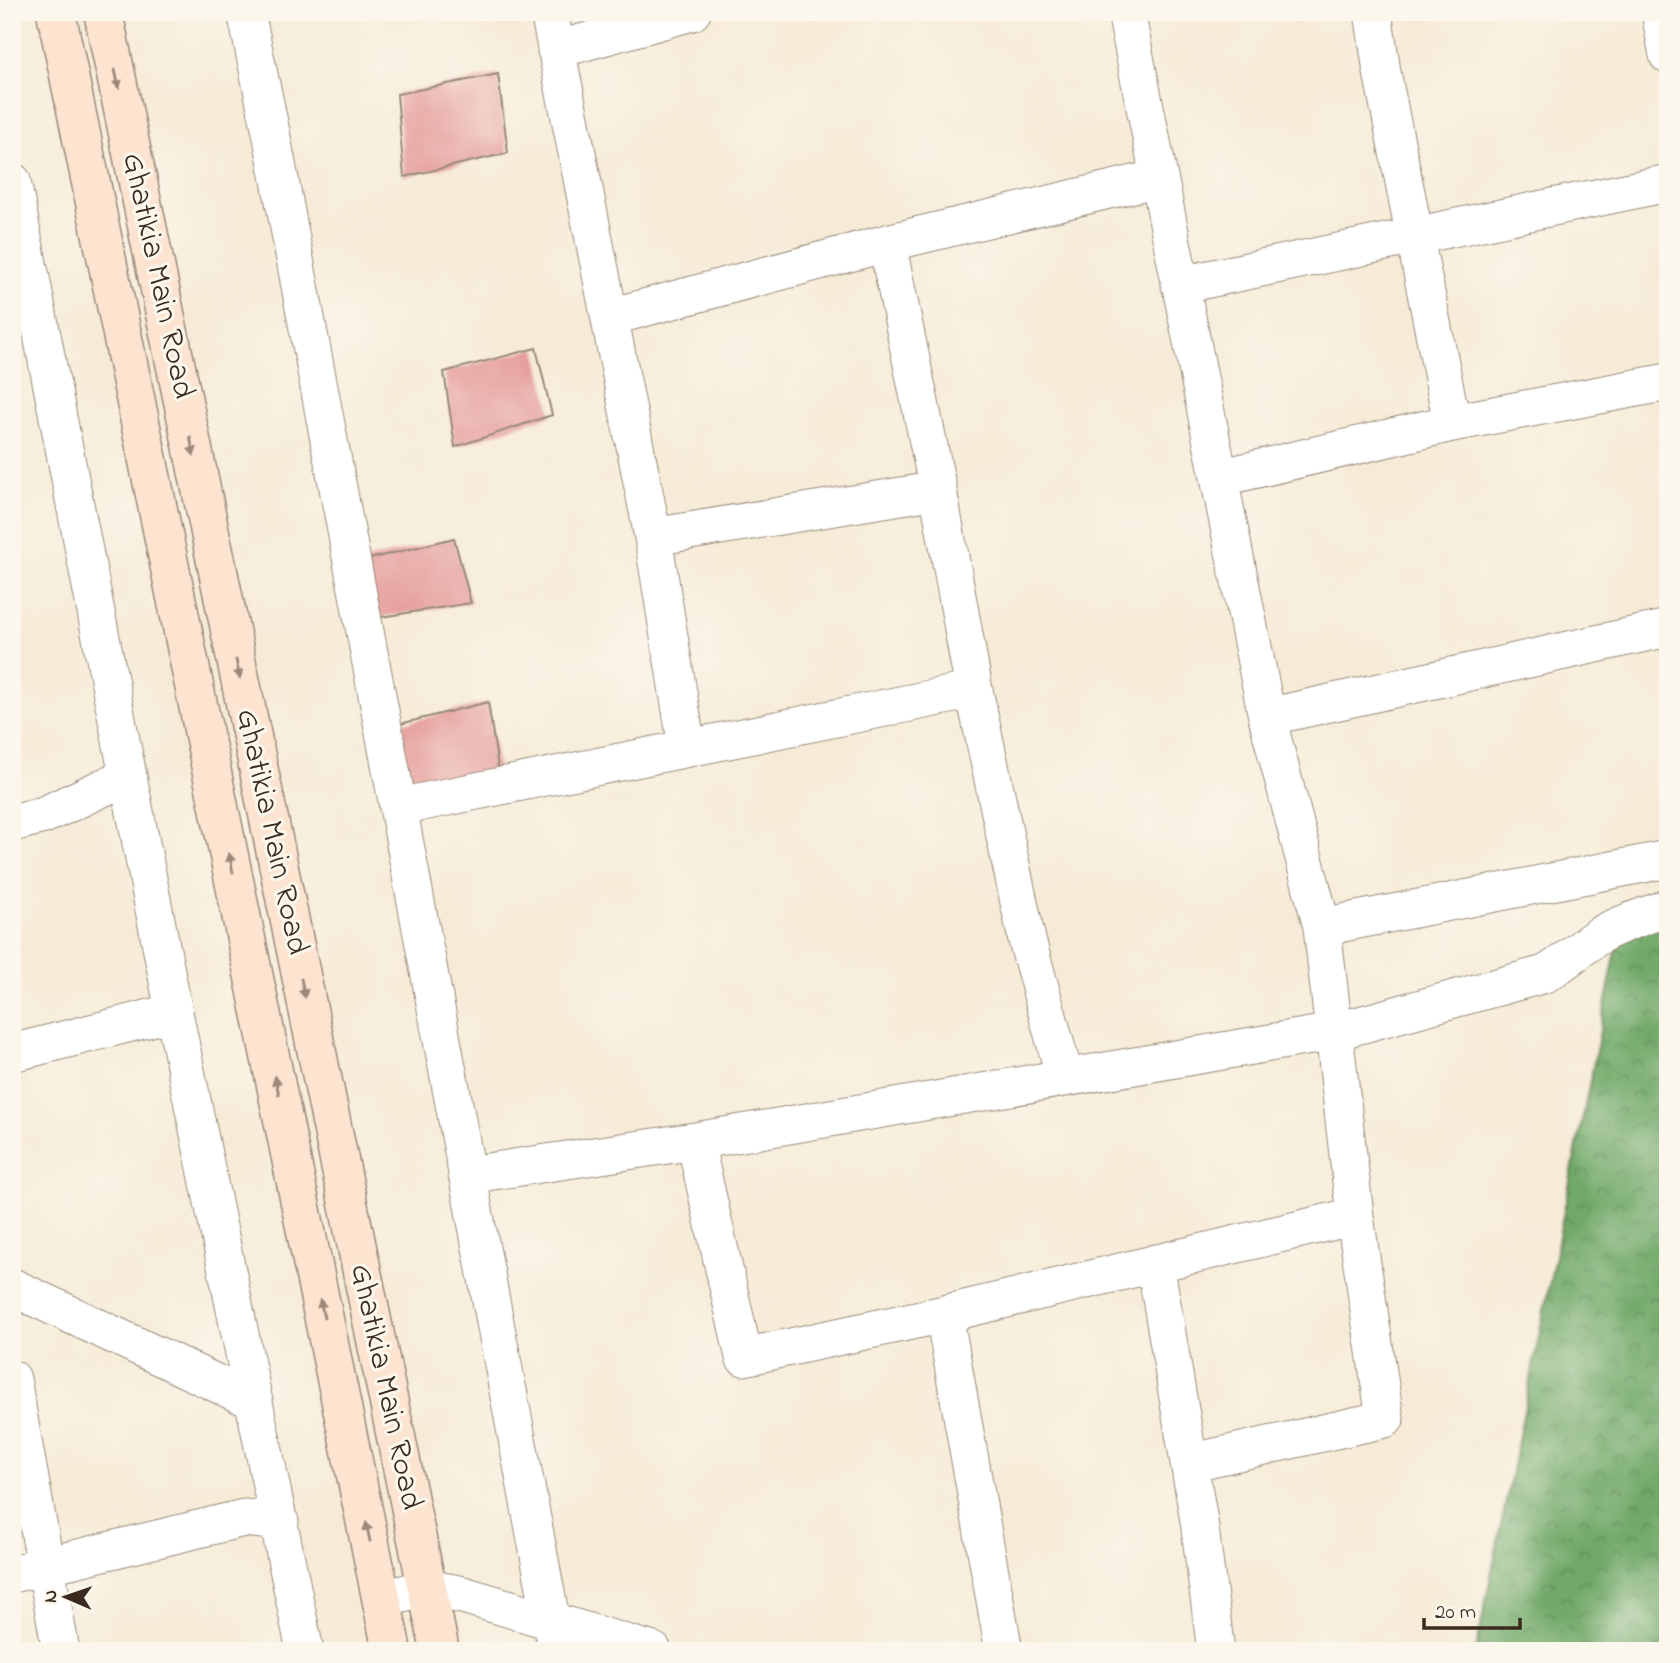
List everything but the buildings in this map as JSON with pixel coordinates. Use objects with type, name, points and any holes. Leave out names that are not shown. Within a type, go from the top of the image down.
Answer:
[{"type":"street","name":"Ghatikia Main Road","points":[[56,12],[392,1651]]},
{"type":"street","name":"Ghatikia Main Road","points":[[103,12],[440,1651]]},
{"type":"street","points":[[246,12],[271,132],[553,1636]]},
{"type":"street","points":[[549,12],[653,537],[687,748]]},
{"type":"street","points":[[556,50],[692,12]]},
{"type":"street","points":[[1126,12],[1267,717],[1322,926],[1355,1216],[1385,1419],[1189,1464]]},
{"type":"street","points":[[1373,12],[1382,72],[1452,423]]},
{"type":"street","points":[[610,317],[887,243],[1159,178]]},
{"type":"street","points":[[12,181],[174,1013],[305,1651]]},
{"type":"street","points":[[1180,285],[1668,183]]},
{"type":"street","points":[[887,243],[938,490],[974,690],[1027,940],[1065,1077]]},
{"type":"street","points":[[1219,478],[1452,423],[1668,382]]},
{"type":"street","points":[[653,537],[938,490]]},
{"type":"street","points":[[1267,717],[1668,628]]},
{"type":"street","points":[[398,807],[974,690]]},
{"type":"street","points":[[12,823],[44,815],[128,776]]},
{"type":"street","points":[[1322,926],[1668,859]]},
{"type":"street","points":[[467,1175],[695,1140],[1334,1032],[1545,974],[1619,925],[1668,908]]},
{"type":"street","points":[[12,1054],[174,1013]]},
{"type":"street","points":[[695,1140],[744,1357],[944,1314],[1355,1216]]},
{"type":"street","points":[[1155,1263],[1189,1464],[1216,1651]]},
{"type":"street","points":[[12,1287],[254,1401]]},
{"type":"street","points":[[944,1314],[1004,1651]]},
{"type":"street","points":[[12,1379],[29,1570],[61,1651]]},
{"type":"street","points":[[29,1570],[244,1518],[280,1522]]},
{"type":"street","points":[[382,1599],[427,1588],[463,1595],[553,1636],[653,1651]]},
{"type":"green space","points":[[1668,911],[1668,1651],[1476,1651],[1618,941]]}]
